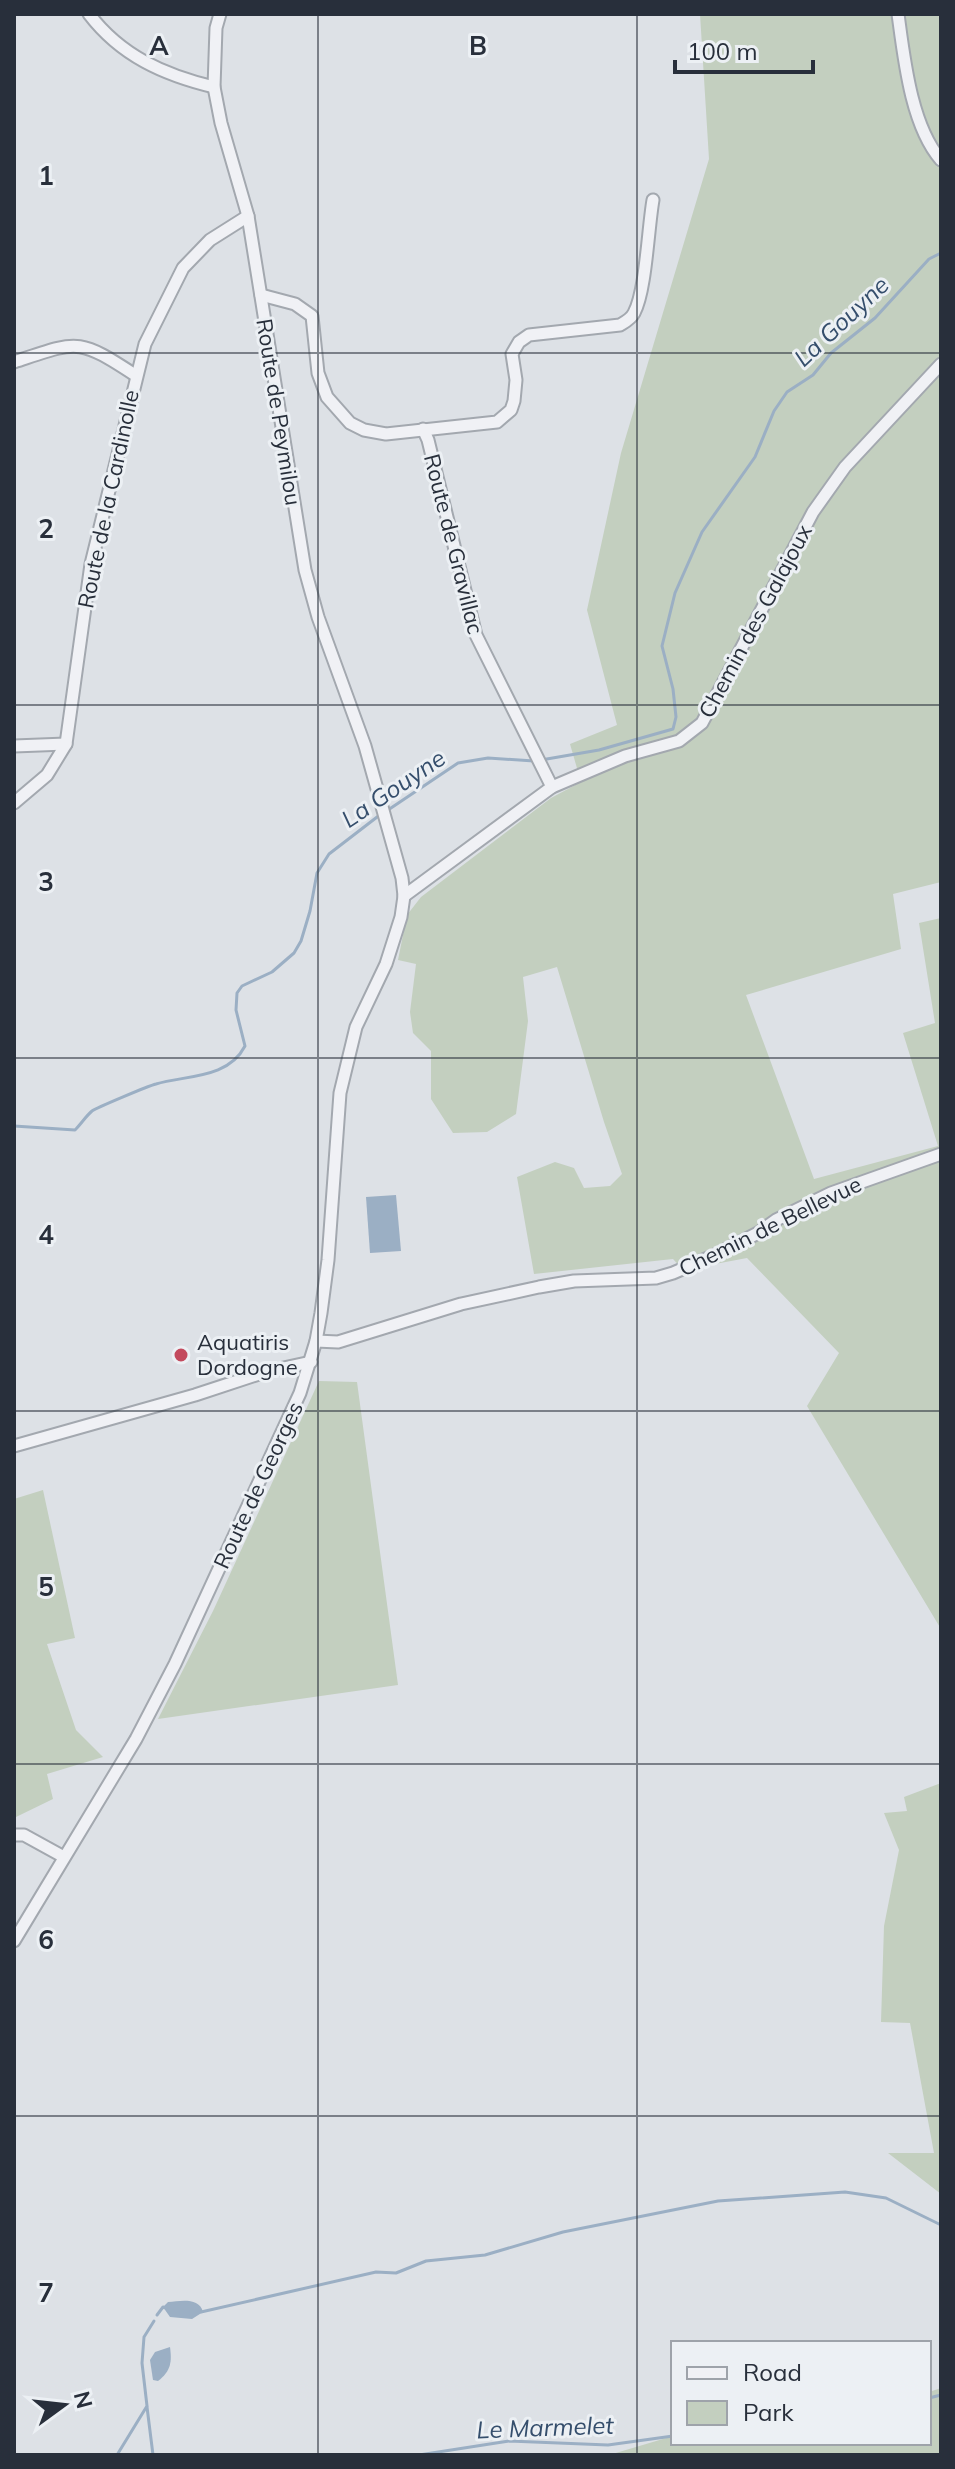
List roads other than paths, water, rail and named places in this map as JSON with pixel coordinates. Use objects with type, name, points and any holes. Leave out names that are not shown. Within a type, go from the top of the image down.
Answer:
[{"type":"street","points":[[89,14],[106,36],[161,72],[214,87]]},
{"type":"street","name":"Route de Peymilou","points":[[220,14],[216,28],[214,87],[221,123],[248,216],[305,570],[381,802]]},
{"type":"street","points":[[898,14],[914,99],[929,146],[941,160]]},
{"type":"street","points":[[261,295],[295,304],[312,316],[321,386],[350,423],[364,430],[386,434],[493,423],[511,410],[516,391],[512,354],[524,337],[620,325],[635,312],[653,200]]},
{"type":"street","name":"Route de la Cardinolle","points":[[14,803],[47,775],[66,744],[91,564],[145,344],[183,268],[210,240],[248,216]]},
{"type":"street","points":[[14,362],[67,345],[80,345],[93,349],[135,375]]},
{"type":"street","name":"Chemin des Galajoux","points":[[404,896],[552,787],[625,756],[679,741],[695,731],[813,512],[845,467],[941,364]]},
{"type":"street","name":"Route de Gravillac","points":[[423,429],[476,635],[552,787]]},
{"type":"street","points":[[14,746],[66,744]]},
{"type":"street","name":"Route de Georges","points":[[14,1941],[136,1739],[175,1664],[241,1526],[311,1362],[328,1260],[340,1093],[356,1027],[386,964],[401,917],[404,896],[381,802]]},
{"type":"street","name":"Chemin de Bellevue","points":[[316,1341],[338,1342],[507,1293],[574,1281],[656,1278],[673,1273],[715,1255],[831,1193],[941,1154]]},
{"type":"street","points":[[14,1446],[265,1372],[311,1362]]},
{"type":"street","points":[[14,1835],[24,1835],[64,1857]]},
{"type":"water","points":[[396,1195],[401,1251],[370,1253],[366,1197]]},
{"type":"water","points":[[168,2302],[194,2302],[203,2312],[192,2319],[170,2317],[163,2307]]},
{"type":"water","points":[[170,2347],[168,2370],[158,2381],[153,2380],[150,2360],[155,2352]]},
{"type":"waterway","name":"La Gouyne","points":[[541,760],[599,750],[673,729],[676,717],[673,689],[662,646],[675,593],[702,532],[755,457],[774,411],[787,392],[813,375],[831,353],[875,318],[929,259],[941,253]]},
{"type":"waterway","name":"La Gouyne","points":[[388,810],[458,763],[488,758],[534,761]]},
{"type":"waterway","name":"La Gouyne","points":[[14,1126],[75,1130],[92,1111],[103,1106],[156,1084],[217,1070],[238,1057],[245,1046],[236,1010],[237,993],[242,986],[272,972],[294,953],[310,911],[317,873],[329,854],[381,814]]},
{"type":"waterway","points":[[201,2312],[376,2272],[396,2273],[426,2261],[485,2255],[563,2232],[718,2201],[845,2192],[886,2198],[941,2225]]},
{"type":"waterway","points":[[157,2315],[163,2307],[166,2308]]},
{"type":"waterway","points":[[117,2455],[147,2406],[142,2363],[144,2337],[154,2321]]},
{"type":"waterway","name":"Le Marmelet","points":[[931,2398],[941,2395]]},
{"type":"waterway","name":"Le Marmelet","points":[[147,2407],[153,2455]]},
{"type":"waterway","name":"Le Marmelet","points":[[419,2455],[509,2441],[608,2445],[671,2436]]},
{"type":"place","name":"Aquatiris Dordogne","points":[[181,1355]]}]
